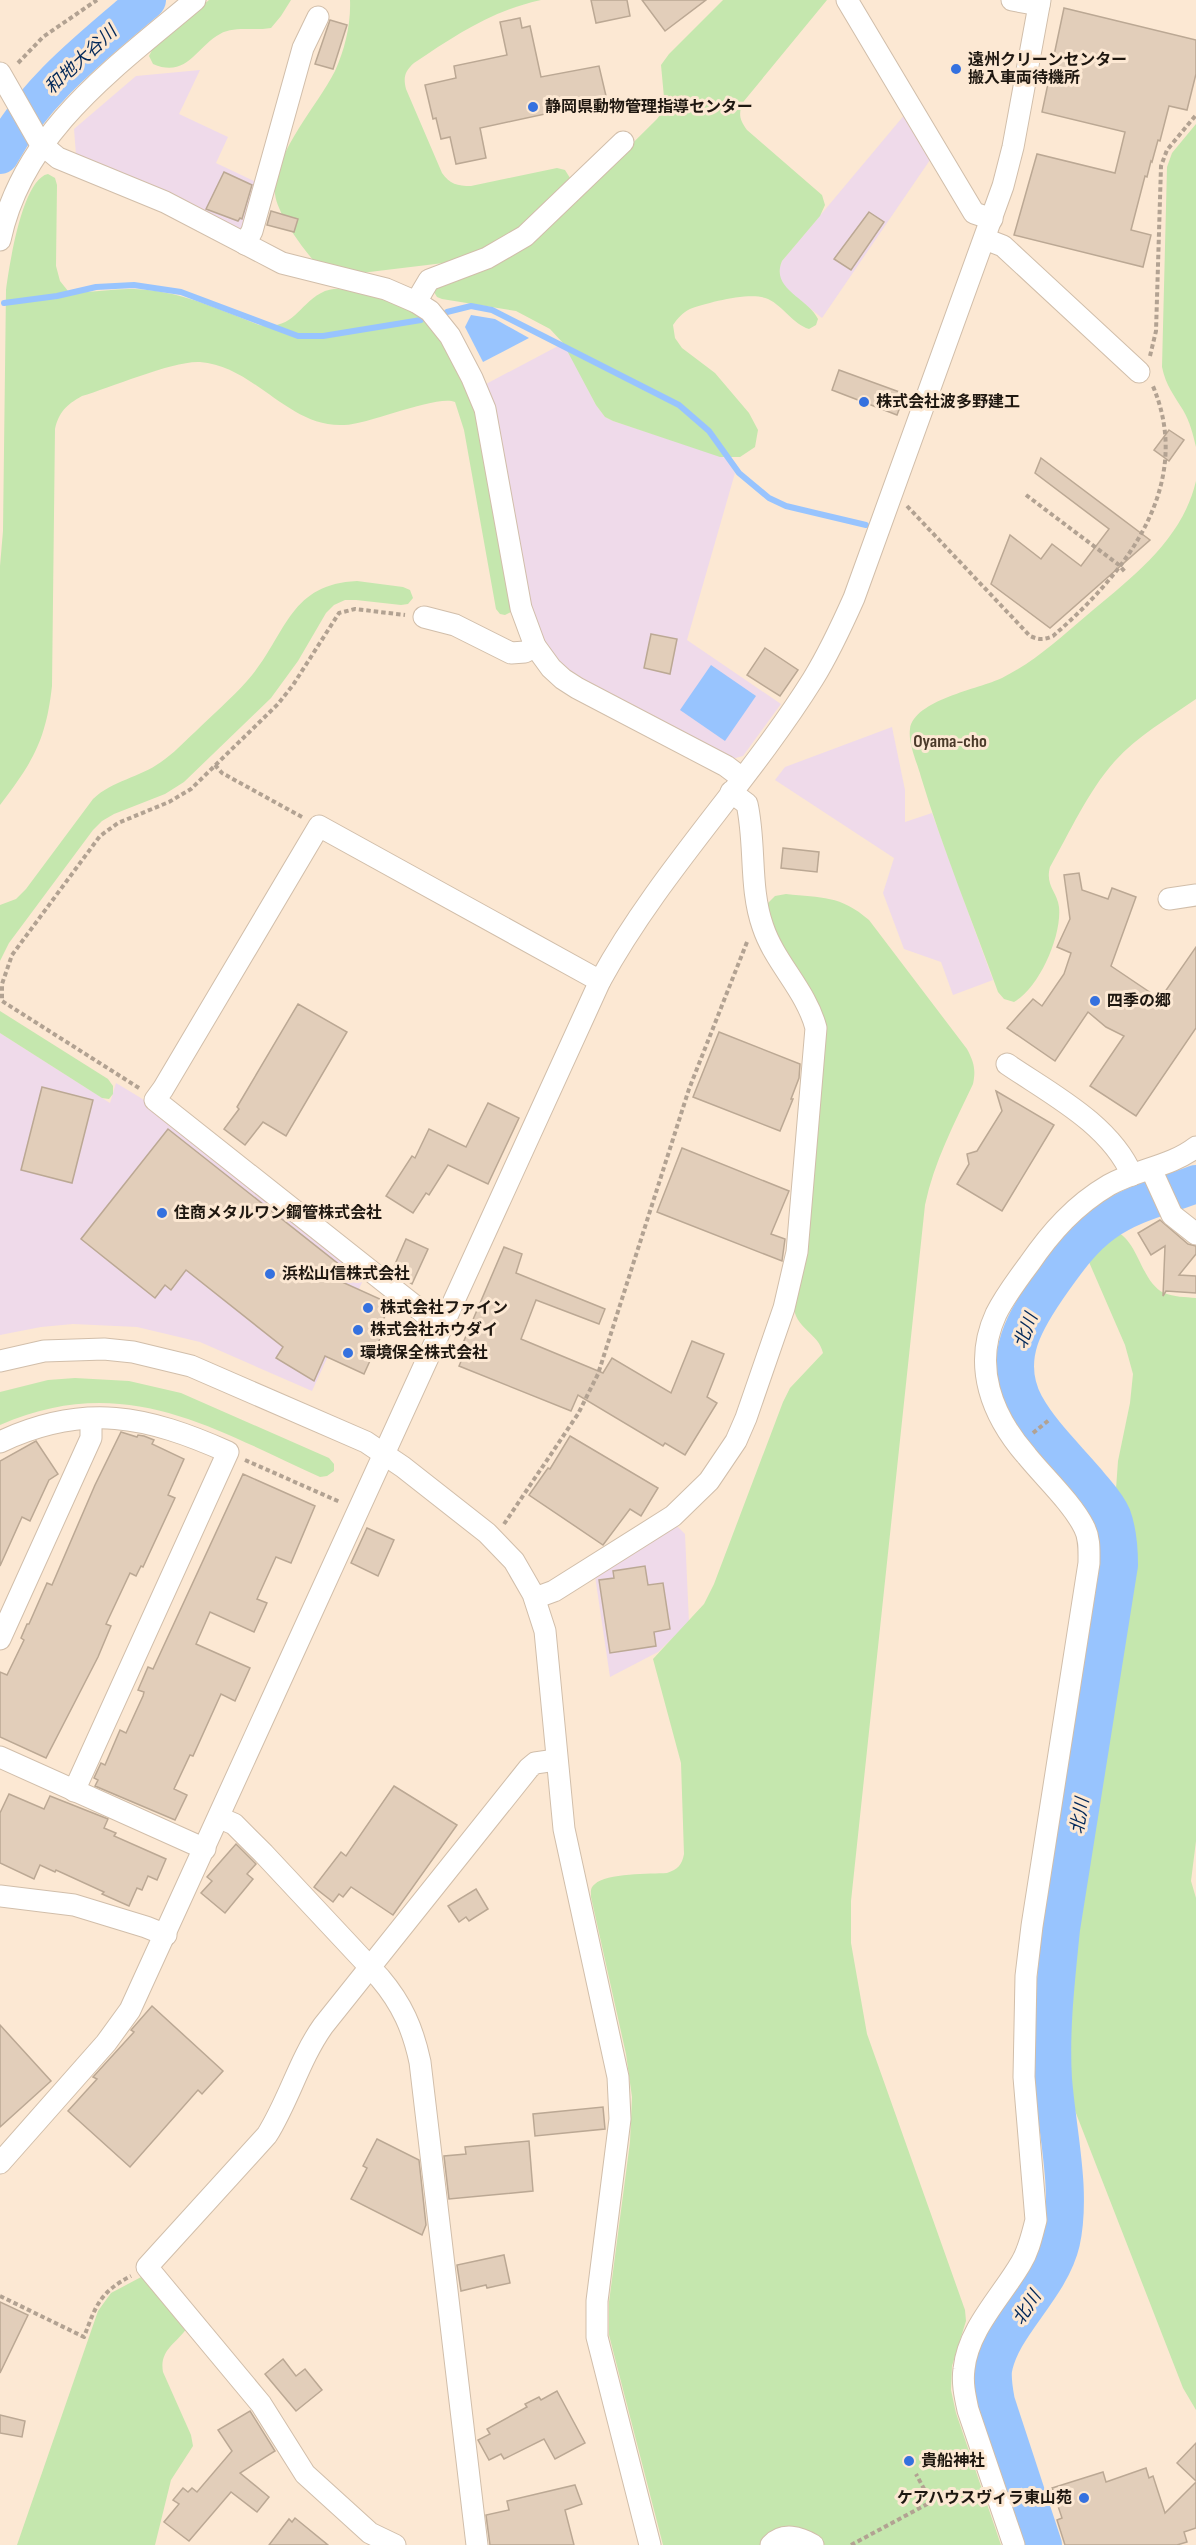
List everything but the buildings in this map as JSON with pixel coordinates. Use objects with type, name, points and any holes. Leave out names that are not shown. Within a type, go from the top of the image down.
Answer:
[{"type":"street","points":[[0,240],[10,206],[41,144],[70,109],[92,88],[195,0]]},
{"type":"street","points":[[847,0],[974,213],[1004,246],[1139,372]]},
{"type":"street","points":[[0,2163],[119,2027],[140,1992],[600,981],[625,938],[797,704],[828,652],[854,598],[988,229],[1013,147],[1039,3],[1012,0]]},
{"type":"street","points":[[245,244],[252,231],[303,48],[318,17]]},
{"type":"street","points":[[3,81],[41,144],[58,158],[165,202],[290,266],[386,289],[417,302],[435,317],[450,336],[479,393],[489,425],[521,608],[535,646],[551,668],[577,688],[726,766],[747,804],[752,828],[756,900],[762,924],[771,944],[807,1003],[816,1028],[801,1224],[794,1271],[784,1308],[746,1418],[728,1455],[709,1481],[674,1516],[554,1591],[535,1598]]},
{"type":"street","points":[[417,302],[429,280],[487,258],[525,236],[623,142]]},
{"type":"street","points":[[424,617],[455,625],[511,653],[525,652],[535,646]]},
{"type":"street","points":[[444,1323],[425,1314],[155,1100],[164,1089],[319,826],[600,981]]},
{"type":"street","points":[[1169,899],[1196,895]]},
{"type":"street","points":[[1007,1064],[1084,1117],[1146,1175],[1172,1215],[1196,1234]]},
{"type":"street","points":[[1014,2545],[968,2410],[963,2389],[964,2367],[969,2346],[979,2327],[1021,2262],[1031,2242],[1036,2220],[1024,2077],[1026,1976],[1089,1563],[1089,1545],[1084,1528],[1074,1513],[1011,1438],[998,1416],[989,1392],[986,1366],[988,1340],[996,1316],[1008,1293],[1049,1236],[1067,1216],[1088,1199],[1182,1158],[1196,1147]]},
{"type":"street","points":[[0,1361],[44,1351],[74,1349],[133,1352],[163,1357],[230,1382],[366,1442],[403,1467],[492,1538],[514,1561],[535,1598],[545,1631],[556,1760],[568,1851],[614,2057],[620,2098],[618,2140],[597,2301],[597,2337],[650,2545]]},
{"type":"street","points":[[0,1442],[39,1427],[112,1418],[160,1425],[183,1432],[228,1452],[74,1791]]},
{"type":"street","points":[[0,1639],[91,1438],[91,1419]]},
{"type":"street","points":[[0,1757],[205,1849]]},
{"type":"street","points":[[395,2545],[370,2533],[305,2474],[261,2404],[147,2267],[267,2135],[281,2110],[309,2047],[529,1768],[535,1763],[556,1760]]},
{"type":"street","points":[[219,1818],[234,1824],[370,1967],[395,1997],[416,2039],[477,2545]]},
{"type":"street","points":[[0,1896],[74,1905],[166,1935]]},
{"type":"street","points":[[771,2545],[776,2540],[787,2536],[813,2545]]},
{"type":"path","points":[[3,81],[43,37],[98,0]]},
{"type":"path","points":[[1163,395],[1139,372],[1149,362],[1156,331],[1161,166],[1172,143],[1196,115]]},
{"type":"path","points":[[1026,495],[1119,565],[1126,573]]},
{"type":"path","points":[[890,499],[909,506],[1030,636],[1037,639],[1053,636],[1110,587]]},
{"type":"path","points":[[1118,580],[1133,566]]},
{"type":"path","points":[[155,1100],[2,1001],[2,984],[12,955],[108,828],[180,797],[278,704],[293,685],[339,613],[355,609],[424,617]]},
{"type":"path","points":[[215,765],[222,773],[319,826]]},
{"type":"path","points":[[492,1538],[578,1414],[592,1388],[689,1089],[753,927],[762,924]]},
{"type":"path","points":[[1032,1434],[1049,1420]]},
{"type":"path","points":[[228,1452],[344,1504]]},
{"type":"path","points":[[0,2295],[84,2337],[100,2298],[108,2289],[147,2267]]},
{"type":"path","points":[[851,2545],[931,2502],[916,2474]]},
{"type":"shaded area","points":[[200,70],[179,114],[228,137],[216,163],[260,184],[245,234],[76,155],[74,129],[136,76]]},
{"type":"shaded area","points":[[906,113],[932,157],[822,318],[785,288],[780,279],[779,269],[782,261]]},
{"type":"shaded area","points":[[558,346],[568,351],[596,405],[605,417],[725,458],[735,473],[687,640],[781,704],[743,756],[732,759],[569,672],[548,649],[534,622],[486,384]]},
{"type":"shaded area","points":[[892,727],[905,790],[905,822],[932,813],[993,980],[953,995],[941,962],[904,949],[883,893],[894,858],[775,780],[785,767]]},
{"type":"shaded area","points":[[0,1033],[110,1103],[116,1083],[141,1098],[365,1276],[312,1391],[200,1342],[137,1327],[73,1324],[41,1327],[0,1335]]},
{"type":"shaded area","points":[[676,1525],[685,1534],[689,1622],[658,1652],[610,1677],[595,1576]]},
{"type":"green space","points":[[209,0],[291,0],[271,28],[238,29],[226,32],[212,39],[183,64],[165,68],[153,64],[149,56],[153,48]]},
{"type":"green space","points":[[350,0],[541,0],[490,17],[459,34],[414,63],[405,78],[406,89],[442,173],[451,182],[471,186],[557,168],[565,170],[570,178],[566,187],[503,242],[452,262],[361,273],[314,261],[290,229],[277,202],[276,179],[288,147],[339,63],[348,27]]},
{"type":"green space","points":[[723,0],[827,0],[744,101],[740,113],[747,130],[822,195],[825,205],[820,216],[782,261],[780,271],[785,286],[818,319],[816,325],[809,329],[803,327],[768,299],[751,296],[718,301],[690,309],[673,325],[675,338],[682,348],[715,373],[749,413],[758,430],[755,447],[740,457],[720,457],[605,417],[596,405],[563,343],[550,329],[516,311],[442,299],[434,292],[436,287],[547,228],[657,119],[665,108],[661,65],[669,54]]},
{"type":"green space","points":[[1196,124],[1196,447],[1188,419],[1168,385],[1162,367],[1167,167],[1172,153]]},
{"type":"green space","points":[[48,174],[55,178],[57,185],[56,266],[60,281],[68,291],[150,290],[198,301],[259,325],[271,326],[289,320],[308,302],[325,291],[340,289],[397,302],[412,310],[425,321],[447,348],[476,411],[512,606],[511,612],[505,615],[500,614],[496,609],[464,430],[455,402],[419,405],[370,420],[344,425],[324,423],[306,417],[288,407],[238,374],[220,366],[200,362],[175,365],[82,396],[64,410],[55,429],[52,686],[46,721],[42,736],[29,763],[0,805],[0,566],[3,531],[6,290],[18,225],[24,207],[39,179]]},
{"type":"green space","points":[[1196,481],[1196,699],[1133,743],[1096,785],[1050,867],[1049,879],[1058,901],[1059,919],[1053,946],[1047,960],[1023,995],[1014,1002],[1004,999],[998,992],[939,831],[913,753],[910,729],[914,719],[935,703],[1002,678],[1025,665],[1056,642],[1120,587],[1153,557],[1167,540],[1189,502]]},
{"type":"green space","points":[[357,581],[403,587],[410,590],[413,598],[408,604],[401,605],[345,600],[334,605],[326,613],[298,661],[271,698],[184,782],[165,794],[114,814],[93,830],[9,943],[0,961],[0,905],[16,899],[26,889],[93,799],[109,787],[153,767],[178,748],[247,681],[290,616],[302,603],[316,592],[334,584]]},
{"type":"green space","points":[[786,894],[830,899],[849,906],[869,920],[967,1049],[974,1066],[973,1084],[939,1158],[925,1205],[851,1901],[851,1943],[867,2034],[965,2310],[966,2321],[952,2366],[951,2390],[956,2413],[1001,2545],[825,2545],[813,2538],[763,2545],[663,2545],[609,2335],[609,2302],[630,2142],[632,2097],[626,2054],[591,1890],[601,1880],[629,1875],[667,1873],[681,1864],[684,1854],[681,1763],[653,1659],[704,1604],[714,1584],[783,1402],[790,1388],[823,1353],[817,1340],[798,1320],[794,1306],[825,1027],[814,996],[773,927],[768,903],[775,896]]},
{"type":"green space","points":[[0,1011],[108,1079],[113,1086],[113,1094],[109,1099],[102,1098],[0,1033]]},
{"type":"green space","points":[[1111,1230],[1128,1241],[1149,1279],[1156,1287],[1164,1293],[1196,1298],[1196,1841],[1191,1881],[1196,1898],[1196,2410],[1183,2388],[1072,2103],[1063,2060],[1062,1995],[1069,1930],[1126,1566],[1127,1540],[1116,1489],[1118,1461],[1130,1403],[1133,1374],[1125,1345],[1089,1262],[1090,1251],[1094,1243]]},
{"type":"green space","points":[[75,1378],[129,1381],[181,1393],[329,1458],[334,1464],[334,1471],[327,1476],[320,1477],[203,1424],[165,1412],[126,1405],[86,1403],[45,1410],[0,1425],[0,1392],[48,1380]]},
{"type":"green space","points":[[143,2276],[187,2328],[169,2348],[162,2364],[163,2372],[191,2435],[193,2446],[171,2480],[155,2545],[17,2545],[98,2311],[111,2293]]},
{"type":"water","points":[[471,315],[495,319],[529,338],[483,362],[465,327]]},
{"type":"water","points":[[711,665],[756,696],[725,741],[680,710]]},
{"type":"waterway","name":"和地大谷川","points":[[0,155],[14,132],[47,90],[147,0]]},
{"type":"waterway","points":[[1,126],[7,141]]},
{"type":"waterway","points":[[4,303],[57,296],[96,287],[134,285],[181,292],[298,336],[323,336],[421,320]]},
{"type":"waterway","points":[[447,312],[471,306],[492,310],[679,405],[709,431],[739,473],[769,498],[786,506],[866,525]]},
{"type":"waterway","name":"北川","points":[[1043,2545],[996,2402],[993,2370],[997,2354],[1005,2338],[1047,2276],[1061,2242],[1064,2223],[1063,2161],[1052,2060],[1055,1985],[1061,1929],[1119,1559],[1116,1528],[1107,1507],[1046,1436],[1025,1405],[1018,1388],[1015,1371],[1016,1355],[1026,1324],[1043,1294],[1064,1264],[1089,1235],[1126,1210],[1196,1184]]},
{"type":"place","name":"遠州クリーンセンター 搬入車両待機所","points":[[956,69]]},
{"type":"place","name":"静岡県動物管理指導センター","points":[[533,107]]},
{"type":"place","name":"株式会社波多野建工","points":[[864,402]]},
{"type":"place","name":"四季の郷","points":[[1095,1001]]},
{"type":"place","name":"住商メタルワン鋼管株式会社","points":[[162,1213]]},
{"type":"place","name":"浜松山信株式会社","points":[[270,1274]]},
{"type":"place","name":"株式会社ファイン","points":[[368,1308]]},
{"type":"place","name":"株式会社ホウダイ","points":[[358,1330]]},
{"type":"place","name":"環境保全株式会社","points":[[348,1353]]},
{"type":"place","name":"貴船神社","points":[[909,2461]]},
{"type":"place","name":"ケアハウスヴィラ東山苑","points":[[1084,2498]]},
{"type":"district","name":"Oyama-cho","points":[[950,741]]}]
